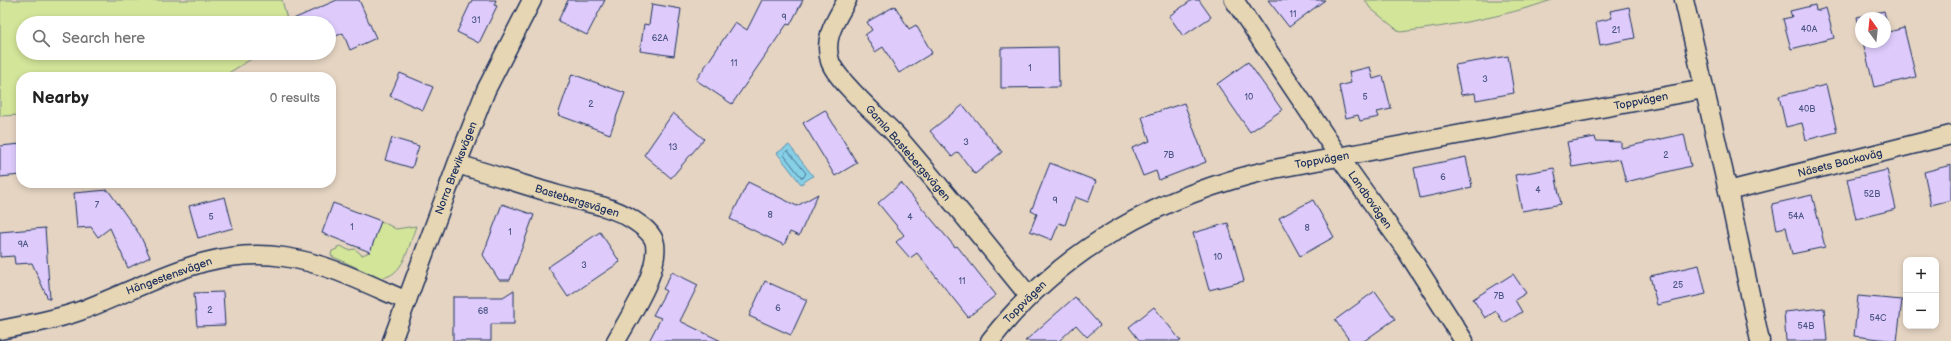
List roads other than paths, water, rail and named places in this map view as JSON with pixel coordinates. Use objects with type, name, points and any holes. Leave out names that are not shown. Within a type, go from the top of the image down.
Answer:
[{"type":"street","name":"Norra Breviksvägen","points":[[392,341],[457,164],[486,90],[532,0]]},
{"type":"street","name":"Gamla Bastebergsvägen","points":[[848,0],[830,30],[827,48],[830,63],[843,81],[895,134],[1029,296]]},
{"type":"street","name":"Landbovägen","points":[[1234,0],[1340,158],[1406,250],[1464,341]]},
{"type":"street","points":[[1684,0],[1728,191],[1760,341]]},
{"type":"street","name":"Toppvägen","points":[[990,341],[1029,296],[1059,270],[1122,226],[1173,200],[1237,177],[1704,89]]},
{"type":"street","name":"Näsets Backaväg","points":[[1728,191],[1951,135]]},
{"type":"street","name":"Bastebergsvägen","points":[[457,164],[558,195],[608,208],[630,218],[647,230],[653,238],[655,244],[648,281],[616,341]]},
{"type":"street","name":"Hängestensvägen","points":[[0,330],[44,322],[78,312],[192,266],[234,255],[267,255],[309,262],[343,274],[406,301]]},
{"type":"water","points":[[789,145],[813,176],[801,184],[777,153]]}]
